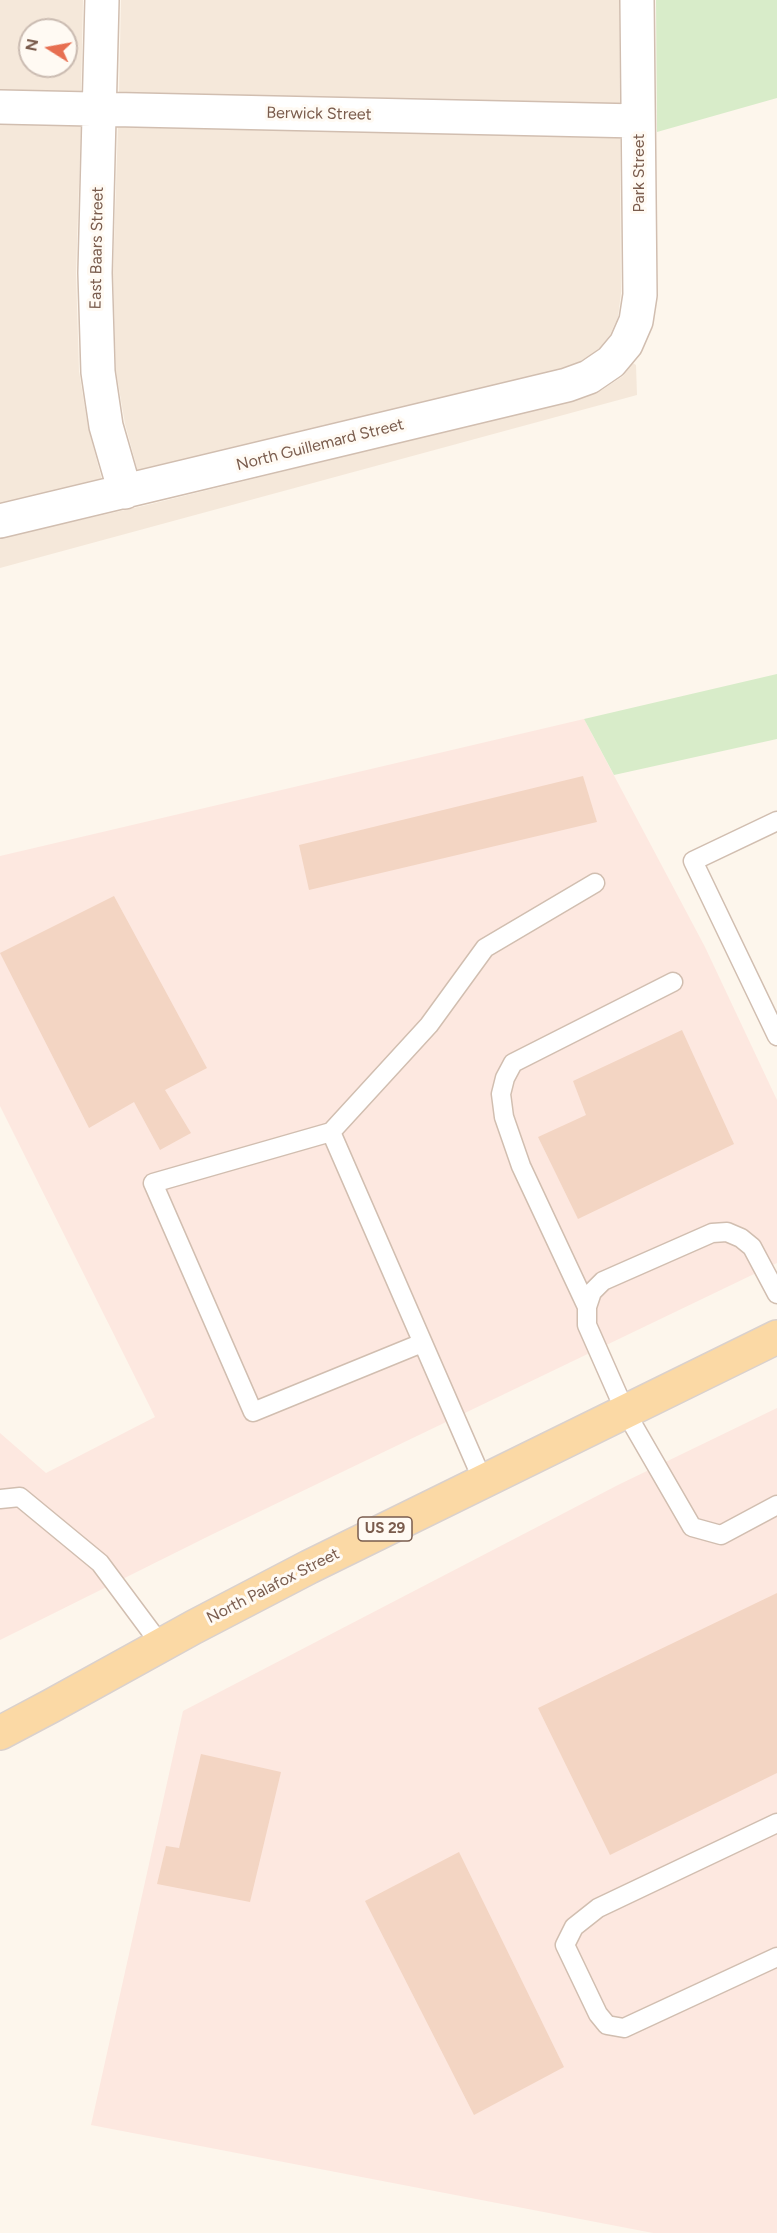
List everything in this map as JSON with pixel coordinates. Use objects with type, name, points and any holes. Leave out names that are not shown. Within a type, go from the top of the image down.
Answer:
[{"type":"main road","name":"North Palafox Street","points":[[0,1733],[309,1567],[777,1337]]},
{"type":"street","name":"East Baars Street","points":[[102,0],[95,273],[98,372],[106,426],[125,492]]},
{"type":"street","name":"Park Street","points":[[626,344],[636,321],[640,295],[637,0]]},
{"type":"street","name":"Berwick Street","points":[[0,107],[638,121]]},
{"type":"street","name":"North Guillemard Street","points":[[0,521],[567,385],[589,377],[611,362],[626,344]]},
{"type":"lane","points":[[777,821],[693,861],[777,1036]]},
{"type":"lane","points":[[422,1343],[253,1412],[153,1183],[331,1132],[429,1025],[485,948],[595,883]]},
{"type":"lane","points":[[587,1307],[521,1166],[504,1117],[501,1094],[505,1078],[513,1063],[673,982]]},
{"type":"lane","points":[[331,1132],[483,1481]]},
{"type":"lane","points":[[777,1294],[752,1247],[741,1238],[727,1233],[712,1233],[603,1281],[592,1292],[587,1307],[587,1325],[626,1411],[692,1527],[721,1535],[777,1505]]},
{"type":"lane","points":[[0,1499],[20,1497],[100,1563],[161,1645]]},
{"type":"lane","points":[[777,1824],[598,1908],[574,1927],[565,1945],[598,2014],[607,2025],[624,2028],[777,1957]]},
{"type":"shaded area","points":[[0,0],[83,0],[81,93],[0,91]]},
{"type":"shaded area","points":[[121,0],[619,0],[620,104],[119,93]]},
{"type":"shaded area","points":[[0,123],[81,125],[76,273],[79,371],[88,427],[102,480],[0,504]]},
{"type":"shaded area","points":[[118,126],[620,137],[621,293],[618,317],[610,335],[597,351],[580,362],[560,369],[138,472],[125,424],[116,371],[113,274]]},
{"type":"shaded area","points":[[633,363],[636,365],[637,395],[0,568],[0,538],[147,505],[573,400],[602,390],[623,376]]},
{"type":"shaded area","points":[[584,719],[705,947],[777,1100],[777,1263],[213,1534],[0,1640],[0,1433],[46,1473],[155,1417],[0,1106],[0,856]]},
{"type":"shaded area","points":[[777,1408],[777,2233],[653,2233],[91,2125],[183,1711],[618,1485]]},
{"type":"green space","points":[[656,0],[777,0],[777,98],[657,132]]},
{"type":"green space","points":[[777,674],[777,739],[614,775],[584,719]]},
{"type":"building","points":[[583,776],[597,822],[309,890],[299,845]]},
{"type":"building","points":[[114,896],[207,1068],[165,1090],[191,1133],[160,1150],[134,1102],[89,1128],[0,953]]},
{"type":"building","points":[[682,1030],[734,1144],[578,1219],[538,1137],[586,1115],[573,1081]]},
{"type":"building","points":[[777,1593],[777,1773],[610,1855],[538,1708]]},
{"type":"building","points":[[201,1754],[281,1772],[250,1902],[157,1884],[166,1846],[179,1848]]},
{"type":"building","points":[[459,1852],[564,2067],[474,2115],[365,1901]]}]
